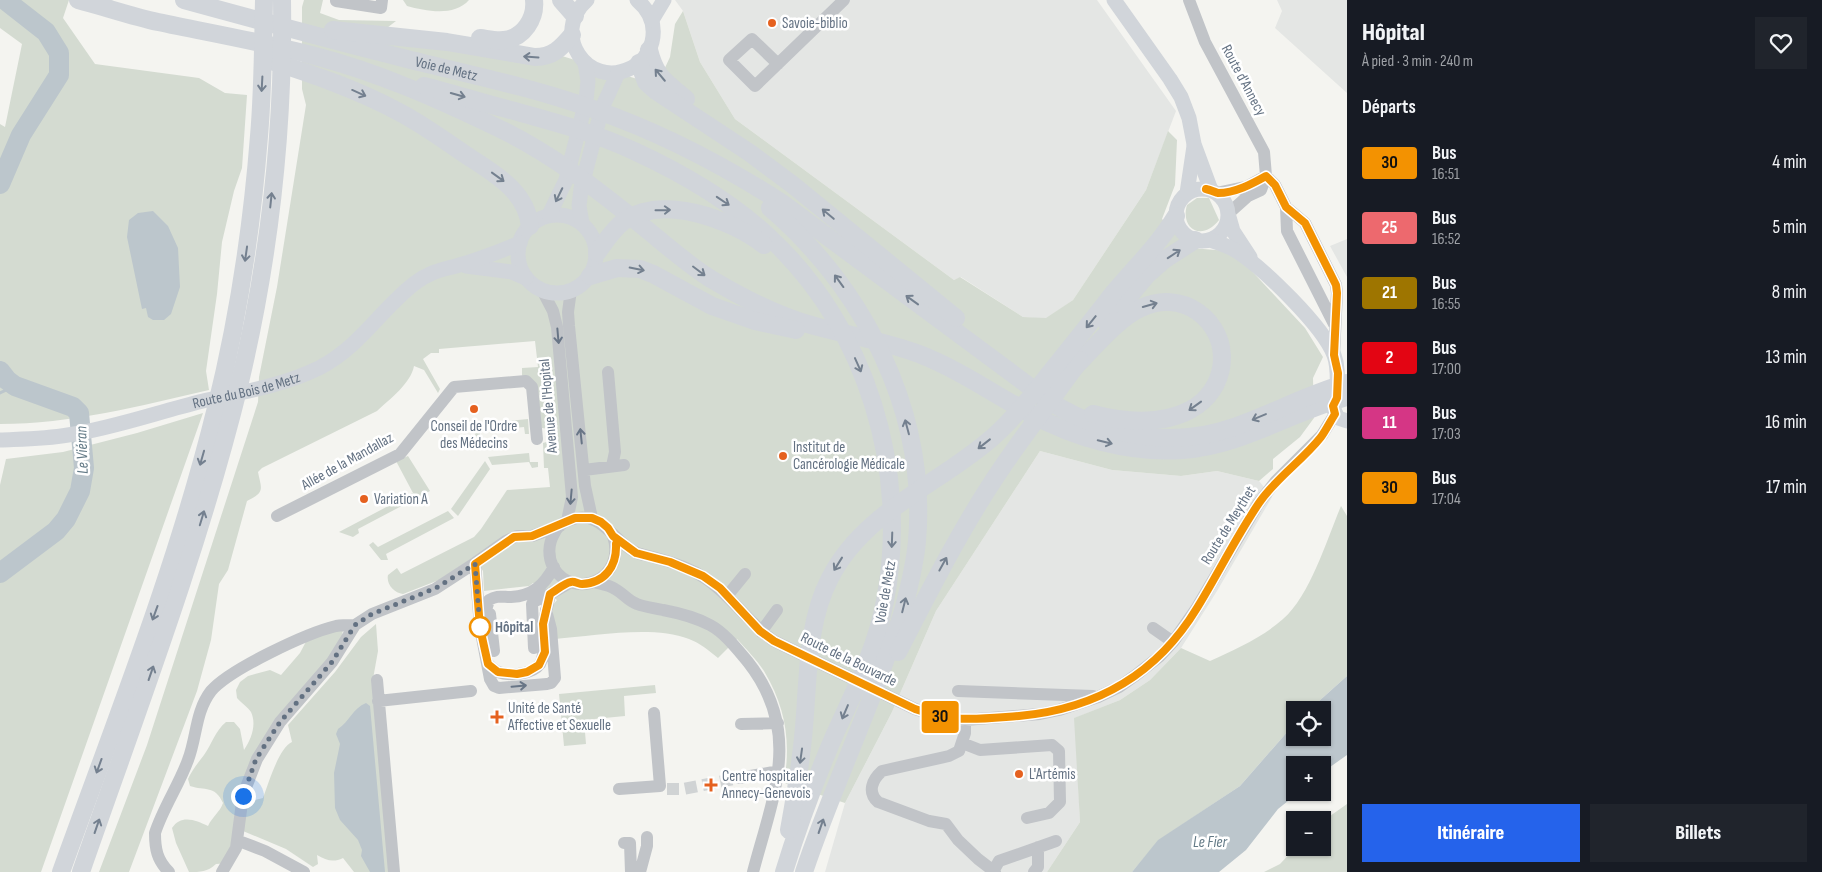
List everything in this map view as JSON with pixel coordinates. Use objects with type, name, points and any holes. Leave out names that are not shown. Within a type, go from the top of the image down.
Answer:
[{"type":"highway","name":"Voie de Metz","points":[[78,0],[235,43],[313,55],[351,66],[484,121],[549,156],[577,174],[706,276],[765,308],[816,330]]},
{"type":"highway","points":[[184,0],[235,14],[313,31],[447,42],[535,57],[544,57],[556,52],[572,35]]},
{"type":"highway","points":[[61,872],[161,596],[221,387],[235,320],[252,206],[260,126],[264,0]]},
{"type":"highway","points":[[279,122],[282,0]]},
{"type":"highway","points":[[81,872],[176,604],[209,498],[240,383],[265,248],[284,87],[291,0]]},
{"type":"highway","points":[[378,35],[446,34],[506,40],[520,33],[530,22],[534,9],[534,0]]},
{"type":"highway","points":[[561,0],[575,16]]},
{"type":"highway","name":"Voie de Metz","points":[[313,31],[562,99],[624,120],[674,142],[702,157]]},
{"type":"highway","points":[[235,43],[362,94],[400,112],[504,182],[519,196],[526,206],[530,226]]},
{"type":"highway","points":[[644,56],[652,63],[658,75],[750,153],[793,185],[947,312],[1011,367],[1036,392],[1067,415],[1080,436],[1146,450],[1181,450],[1213,446],[1234,440],[1303,405],[1342,378]]},
{"type":"highway","points":[[351,66],[557,123],[619,144],[674,171],[745,217],[781,248],[803,274],[826,307]]},
{"type":"highway","points":[[702,157],[782,203],[1011,367]]},
{"type":"highway","points":[[702,157],[759,198],[781,217],[829,267],[849,294],[867,323],[897,390],[909,434],[914,468],[918,507],[917,541],[911,578],[902,613],[866,717],[827,810],[804,872]]},
{"type":"highway","points":[[597,253],[617,227],[632,216],[655,210],[697,214],[723,221],[759,241],[792,269],[826,307]]},
{"type":"highway","points":[[783,872],[802,747],[815,618],[822,595],[840,560],[854,543],[903,500],[993,437],[1020,409],[1115,292],[1151,251],[1176,216]]},
{"type":"highway","points":[[866,717],[941,567],[1023,436],[1101,330],[1147,275],[1164,260],[1202,240]]},
{"type":"highway","points":[[590,276],[617,268],[640,269],[712,306],[732,314],[755,321],[816,330],[914,352],[954,370],[1000,397],[1067,415],[1150,420],[1189,411],[1211,392],[1219,378],[1223,356],[1220,340],[1214,328],[1204,317],[1193,308],[1166,301],[1138,309],[1125,318],[1073,369]]},
{"type":"highway","name":"Voie de Metz","points":[[783,872],[815,781],[875,641],[885,601],[892,554],[891,488],[878,421],[858,364],[848,343],[826,307]]},
{"type":"highway","points":[[1303,405],[1344,395]]},
{"type":"main road","points":[[549,215],[566,180],[586,101],[588,81],[585,63],[576,50],[572,35],[575,16],[587,0]]},
{"type":"main road","points":[[585,63],[603,72],[618,73],[629,69],[644,56],[653,38],[652,20],[648,11],[638,0]]},
{"type":"main road","points":[[652,20],[664,0]]},
{"type":"main road","points":[[1114,0],[1176,88],[1189,118],[1194,144],[1214,191],[1225,202],[1233,231],[1257,266]]},
{"type":"main road","points":[[582,223],[579,206],[581,189],[602,108],[618,73]]},
{"type":"main road","points":[[1187,193],[1194,144]]},
{"type":"main road","points":[[1214,191],[1196,189],[1187,193],[1179,203],[1176,216],[1180,228],[1189,237],[1236,251],[1257,266],[1306,315],[1327,341],[1334,355],[1342,378],[1344,395],[1333,406],[1343,419]]},
{"type":"main road","points":[[556,214],[570,216],[582,223],[593,236],[597,253],[594,269],[590,276],[578,287],[557,293],[542,290],[526,278],[519,261],[520,243],[535,221],[556,214]]},
{"type":"main road","points":[[1202,240],[1222,232],[1229,215]]},
{"type":"main road","name":"Route du Bois de Metz","points":[[0,440],[52,438],[94,430],[277,384],[319,367],[349,348],[416,282],[436,270],[494,254],[520,243]]},
{"type":"main road","name":"Route du Bois de Metz","points":[[459,265],[512,272],[526,278]]},
{"type":"street","points":[[336,1],[381,8],[382,0]]},
{"type":"street","points":[[778,64],[844,0]]},
{"type":"street","name":"Route d'Annecy","points":[[1189,0],[1206,42],[1264,152],[1266,176]]},
{"type":"street","points":[[1214,191],[1246,187],[1266,176]]},
{"type":"street","points":[[1266,176],[1275,185],[1286,207],[1305,223],[1336,285],[1334,355]]},
{"type":"street","points":[[1229,215],[1248,196],[1261,190],[1266,176]]},
{"type":"street","points":[[1286,207],[1287,231],[1335,327]]},
{"type":"street","name":"Avenue de l'Hopital","points":[[542,290],[553,311],[557,327],[572,497],[564,523]]},
{"type":"street","name":"Avenue de l'Hopital","points":[[571,290],[568,312],[587,497],[592,518]]},
{"type":"street","points":[[584,470],[618,466],[615,452],[608,372]]},
{"type":"street","name":"Allée de la Mandallaz","points":[[277,516],[400,454],[454,387],[526,381],[532,387],[537,438]]},
{"type":"street","name":"Route de Meythet","points":[[1173,642],[1196,609],[1258,504],[1276,481],[1322,435],[1343,419]]},
{"type":"street","points":[[222,872],[236,848],[243,796],[256,759],[280,722],[332,662],[355,625],[372,614],[436,588],[475,564],[506,540],[517,536],[532,536],[584,517],[592,518],[608,528],[613,536],[616,544],[613,564],[616,589]]},
{"type":"street","points":[[494,651],[491,609],[496,604],[512,597],[528,594],[536,590],[544,582],[552,563],[551,540],[564,523]]},
{"type":"street","points":[[532,536],[558,573],[571,582],[583,584],[594,582],[605,576],[613,564],[636,553]]},
{"type":"street","name":"Route de la Bouvarde","points":[[613,536],[636,553],[686,568],[703,576],[727,596],[761,632],[774,641],[915,709],[935,716],[965,720],[1040,714],[1059,710],[1119,687],[1160,656],[1173,642]]},
{"type":"street","points":[[475,564],[480,628],[490,679],[494,686],[499,688],[551,683],[555,678],[551,629],[546,610]]},
{"type":"street","points":[[727,596],[745,574]]},
{"type":"street","points":[[534,648],[532,604],[571,582]]},
{"type":"street","points":[[594,582],[616,589],[627,600],[638,605],[684,614],[718,631],[740,653],[757,674],[773,703],[778,723],[779,771],[753,872]]},
{"type":"street","points":[[488,664],[498,672],[517,674],[527,672],[539,665],[545,652],[543,624],[550,594]]},
{"type":"street","points":[[488,664],[486,610],[489,600],[497,596],[512,597]]},
{"type":"street","points":[[761,632],[778,610]]},
{"type":"street","points":[[169,872],[157,857],[156,833],[189,758],[198,716],[210,692],[230,676],[316,632],[336,626],[355,625]]},
{"type":"street","points":[[1153,628],[1173,642]]},
{"type":"street","points":[[376,680],[394,872]]},
{"type":"street","points":[[378,701],[471,692]]},
{"type":"street","points":[[958,692],[1098,696]]},
{"type":"street","points":[[619,789],[664,788],[654,713]]},
{"type":"street","points":[[965,720],[965,733],[959,751],[949,756],[882,771],[874,778],[873,797],[878,802],[929,821],[946,824],[958,840],[994,871],[999,861],[1056,841]]},
{"type":"street","points":[[741,724],[778,723]]},
{"type":"street","points":[[962,743],[980,750],[1052,745],[1059,751],[1060,802],[1049,813],[1027,818]]},
{"type":"street","points":[[739,778],[779,771]]},
{"type":"street","points":[[640,872],[647,846],[647,836]]},
{"type":"street","points":[[238,841],[265,851],[304,872]]},
{"type":"street","points":[[624,843],[630,843],[631,872]]},
{"type":"street","points":[[1034,872],[1038,867],[1038,847]]},
{"type":"shaded area","points":[[0,0],[69,0],[63,18],[95,64],[199,78],[225,93],[247,95],[242,168],[234,191],[222,242],[206,371],[209,390],[105,413],[53,421],[0,424],[0,124],[5,127],[22,44],[0,28]]},
{"type":"shaded area","points":[[304,0],[323,0],[320,13],[339,20],[396,21],[379,34],[539,49],[657,85],[670,57],[675,24],[683,11],[700,62],[735,119],[954,280],[960,277],[1023,317],[1046,318],[1073,300],[1146,190],[1168,131],[1177,140],[1175,185],[1162,219],[1192,248],[1227,251],[1249,268],[1305,328],[1323,357],[1313,378],[1314,418],[1300,437],[1273,459],[1273,469],[1259,481],[1217,471],[1181,476],[1112,470],[1040,451],[936,611],[892,712],[845,803],[784,783],[787,739],[782,712],[764,671],[737,639],[718,658],[693,641],[675,635],[658,633],[623,633],[555,639],[552,606],[557,600],[533,583],[529,586],[484,591],[483,571],[474,557],[439,580],[403,594],[391,588],[388,582],[388,575],[397,568],[401,574],[474,537],[507,490],[550,487],[548,468],[544,468],[543,443],[550,441],[549,429],[542,428],[522,375],[522,368],[538,367],[535,341],[439,349],[439,353],[431,353],[423,359],[440,389],[438,393],[424,370],[414,366],[409,379],[377,411],[262,468],[258,472],[261,486],[260,492],[247,501],[228,570],[219,584],[211,640],[197,691],[129,872],[99,872],[147,745],[258,402],[259,377],[277,287],[306,105],[302,89],[302,7]]},
{"type":"shaded area","points":[[403,0],[469,0],[456,9],[431,11],[407,6]]},
{"type":"shaded area","points":[[675,0],[1097,0],[1176,111],[1146,190],[1073,300],[1046,319],[1023,317],[961,277],[954,280],[735,119],[700,62],[683,11]]},
{"type":"shaded area","points":[[1277,0],[1347,0],[1347,93],[1275,28],[1282,11]]},
{"type":"shaded area","points":[[1197,198],[1209,198],[1219,220],[1206,230],[1194,230],[1187,221],[1187,205]]},
{"type":"shaded area","points":[[1347,239],[1347,277],[1330,246]]},
{"type":"shaded area","points":[[203,413],[41,872],[0,872],[0,485],[6,459],[63,452],[137,433]]},
{"type":"shaded area","points":[[528,419],[529,434],[525,434],[524,427],[480,431],[480,438],[476,436],[473,430],[480,424]]},
{"type":"shaded area","points":[[1040,451],[1112,470],[1181,476],[1217,471],[1259,481],[1272,497],[1181,648],[1150,680],[1120,700],[1075,718],[1080,822],[1047,872],[825,872],[845,803],[892,712],[936,611]]},
{"type":"shaded area","points":[[529,453],[530,462],[538,462],[538,467],[532,468],[529,462],[492,465],[488,457]]},
{"type":"shaded area","points":[[408,456],[430,491],[358,529],[359,533],[353,537],[339,532],[413,493],[396,461]]},
{"type":"shaded area","points":[[485,461],[490,469],[458,516],[451,509]]},
{"type":"shaded area","points":[[1341,506],[1347,516],[1347,676],[1319,701],[1286,701],[1286,733],[1240,786],[1159,840],[1132,872],[1047,872],[1080,822],[1074,718],[1120,700],[1150,680],[1181,648],[1210,661],[1248,643],[1275,626],[1293,609],[1310,582]]},
{"type":"shaded area","points":[[448,511],[454,518],[386,554],[388,560],[381,560],[369,545],[373,542],[378,547]]},
{"type":"shaded area","points":[[376,624],[378,651],[373,679],[389,872],[354,872],[343,858],[330,860],[317,855],[318,864],[313,867],[286,849],[243,831],[230,863],[216,864],[204,871],[189,872],[176,843],[172,828],[184,820],[194,820],[208,826],[222,806],[223,803],[217,793],[190,786],[188,779],[207,751],[216,733],[226,722],[234,722],[240,729],[244,750],[247,746],[251,737],[253,717],[248,708],[237,698],[236,690],[240,682],[248,676],[270,670],[281,675],[300,653],[310,634],[343,628],[342,637],[324,677],[276,727],[243,803],[263,798],[278,758],[287,745],[292,742],[288,725],[335,672],[361,637]]},
{"type":"shaded area","points":[[655,685],[656,693],[624,696],[625,716],[584,720],[586,744],[564,746],[559,694]]},
{"type":"shaded area","points":[[1347,804],[1347,872],[1264,872],[1280,864],[1288,856],[1331,856],[1331,815]]},
{"type":"water","points":[[153,211],[168,226],[178,248],[180,287],[171,314],[164,320],[153,320],[148,317],[146,308],[142,309],[127,237],[129,220],[138,213]]},
{"type":"water","name":"Le Fier","points":[[1347,676],[1347,755],[1331,766],[1331,756],[1286,756],[1286,801],[1288,801],[1278,809],[1246,850],[1219,872],[1132,872],[1158,840],[1240,786],[1286,733],[1286,746],[1331,746],[1331,701],[1319,701]]},
{"type":"water","points":[[366,703],[370,706],[385,872],[370,872],[361,856],[362,850],[358,840],[340,820],[335,808],[334,773],[340,744],[336,734],[338,729],[354,712]]},
{"type":"waterway","name":"Le Viéran","points":[[0,184],[21,135],[59,75],[59,53],[46,32],[5,0]]},
{"type":"waterway","name":"Le Viéran","points":[[0,371],[15,386],[73,407],[79,413],[84,468],[80,491],[66,519],[56,531],[0,573]]},
{"type":"waterway","points":[[0,393],[15,386]]},
{"type":"tunnel","points":[[667,789],[683,789],[739,778]]},
{"type":"bus line","name":"30","points":[[616,544],[613,566],[605,576],[594,582],[583,584],[571,582],[550,594],[543,624],[545,652],[539,665],[527,672],[517,674],[498,672],[488,664],[480,628],[475,564],[506,540],[517,536],[532,536],[560,526],[575,518],[584,517],[601,522],[613,536],[636,553],[670,562],[703,576],[720,588],[760,631],[774,641],[915,709],[935,716],[965,720],[1040,714],[1079,704],[1119,687],[1149,666],[1173,642],[1196,609],[1258,504],[1276,481],[1312,447],[1335,414],[1333,406],[1337,398],[1338,373],[1334,355],[1336,285],[1305,223],[1286,207],[1275,185],[1266,176],[1246,187],[1236,190],[1217,193],[1206,189]]},
{"type":"place","name":"Savoie-biblio","points":[[772,23]]},
{"type":"place","name":"Conseil de l'Ordre des Médecins","points":[[474,409]]},
{"type":"place","name":"Institut de Cancérologie Médicale","points":[[783,456]]},
{"type":"place","name":"Variation A","points":[[364,499]]},
{"type":"place","name":"Hôpital","points":[[480,627]]},
{"type":"place","name":"Unité de Santé Affective et Sexuelle","points":[[497,717]]},
{"type":"place","name":"L'Artémis","points":[[1019,774]]},
{"type":"place","name":"Centre hospitalier Annecy-Genevois","points":[[711,785]]},
{"type":"route","points":[[243,796],[256,759],[280,722],[332,662],[355,625],[372,614],[436,588],[475,564],[480,627]]}]
